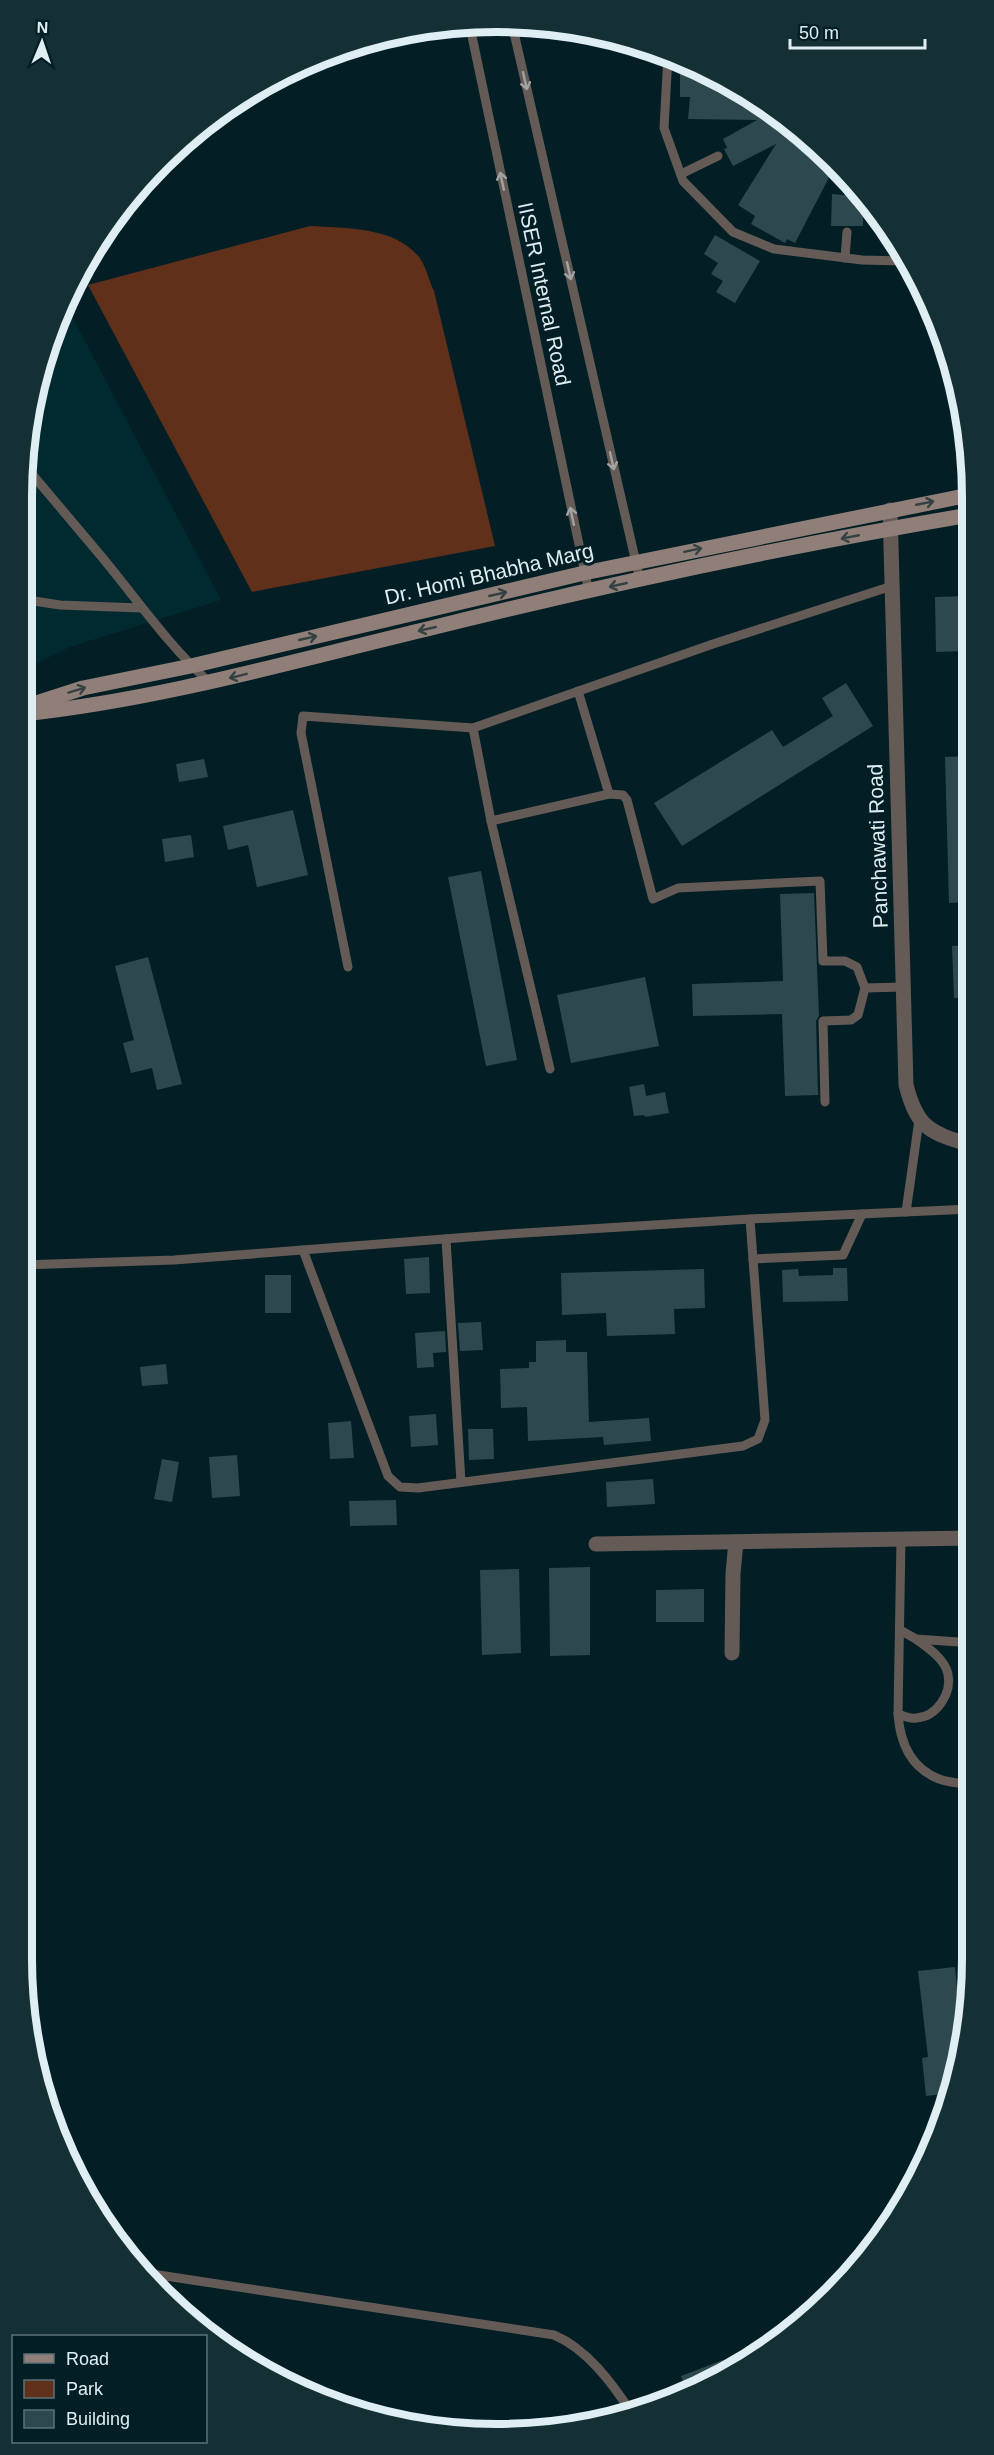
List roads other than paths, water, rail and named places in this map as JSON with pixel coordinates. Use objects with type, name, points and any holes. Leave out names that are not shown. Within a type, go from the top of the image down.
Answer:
[{"type":"main road","name":"Dr. Homi Bhabha Marg","points":[[32,704],[83,688],[191,666],[584,573],[962,496]]},
{"type":"main road","name":"Dr. Homi Bhabha Marg","points":[[32,713],[87,707],[210,683],[425,629],[640,580],[962,516]]},
{"type":"street","name":"Panchawati Road","points":[[890,510],[906,1085],[911,1104],[919,1120]]},
{"type":"street","points":[[919,1120],[941,1136],[962,1142]]},
{"type":"street","points":[[596,1544],[962,1538]]},
{"type":"street","points":[[732,1653],[733,1573],[736,1542]]},
{"type":"lane","name":"IISER Internal Road","points":[[472,32],[589,592]]},
{"type":"lane","name":"IISER Internal Road","points":[[514,32],[640,580]]},
{"type":"lane","points":[[668,64],[664,128],[683,181],[733,231],[774,249],[845,258],[898,261]]},
{"type":"lane","points":[[681,174],[718,156]]},
{"type":"lane","points":[[845,258],[847,232]]},
{"type":"lane","points":[[32,474],[102,557],[141,608],[191,666],[210,683]]},
{"type":"lane","points":[[348,967],[301,733],[303,716],[473,728],[762,628],[892,586]]},
{"type":"lane","points":[[32,600],[60,605],[141,608]]},
{"type":"lane","points":[[578,691],[609,794]]},
{"type":"lane","points":[[473,728],[491,821],[550,1069]]},
{"type":"lane","points":[[491,821],[609,794],[623,795],[627,800],[653,899],[678,888],[820,881],[823,961],[845,961],[857,967],[865,988],[858,1015],[851,1020],[823,1021],[825,1102]]},
{"type":"lane","points":[[865,988],[903,987]]},
{"type":"lane","points":[[906,1212],[919,1120]]},
{"type":"lane","points":[[32,1265],[174,1260],[750,1219],[962,1209]]},
{"type":"lane","points":[[753,1259],[843,1255],[862,1214]]},
{"type":"lane","points":[[303,1250],[388,1476],[397,1485],[406,1488],[743,1446],[758,1439],[765,1420],[750,1219]]},
{"type":"lane","points":[[446,1239],[461,1482]]},
{"type":"lane","points":[[901,1539],[898,1714],[900,1735],[908,1754],[918,1766],[939,1779],[962,1783]]},
{"type":"lane","points":[[898,1714],[916,1718],[929,1714],[942,1705],[947,1689],[948,1673],[930,1649],[900,1630]]},
{"type":"lane","points":[[916,1639],[962,1641]]},
{"type":"lane","points":[[155,2273],[554,2335],[571,2344],[588,2359],[626,2405]]}]
